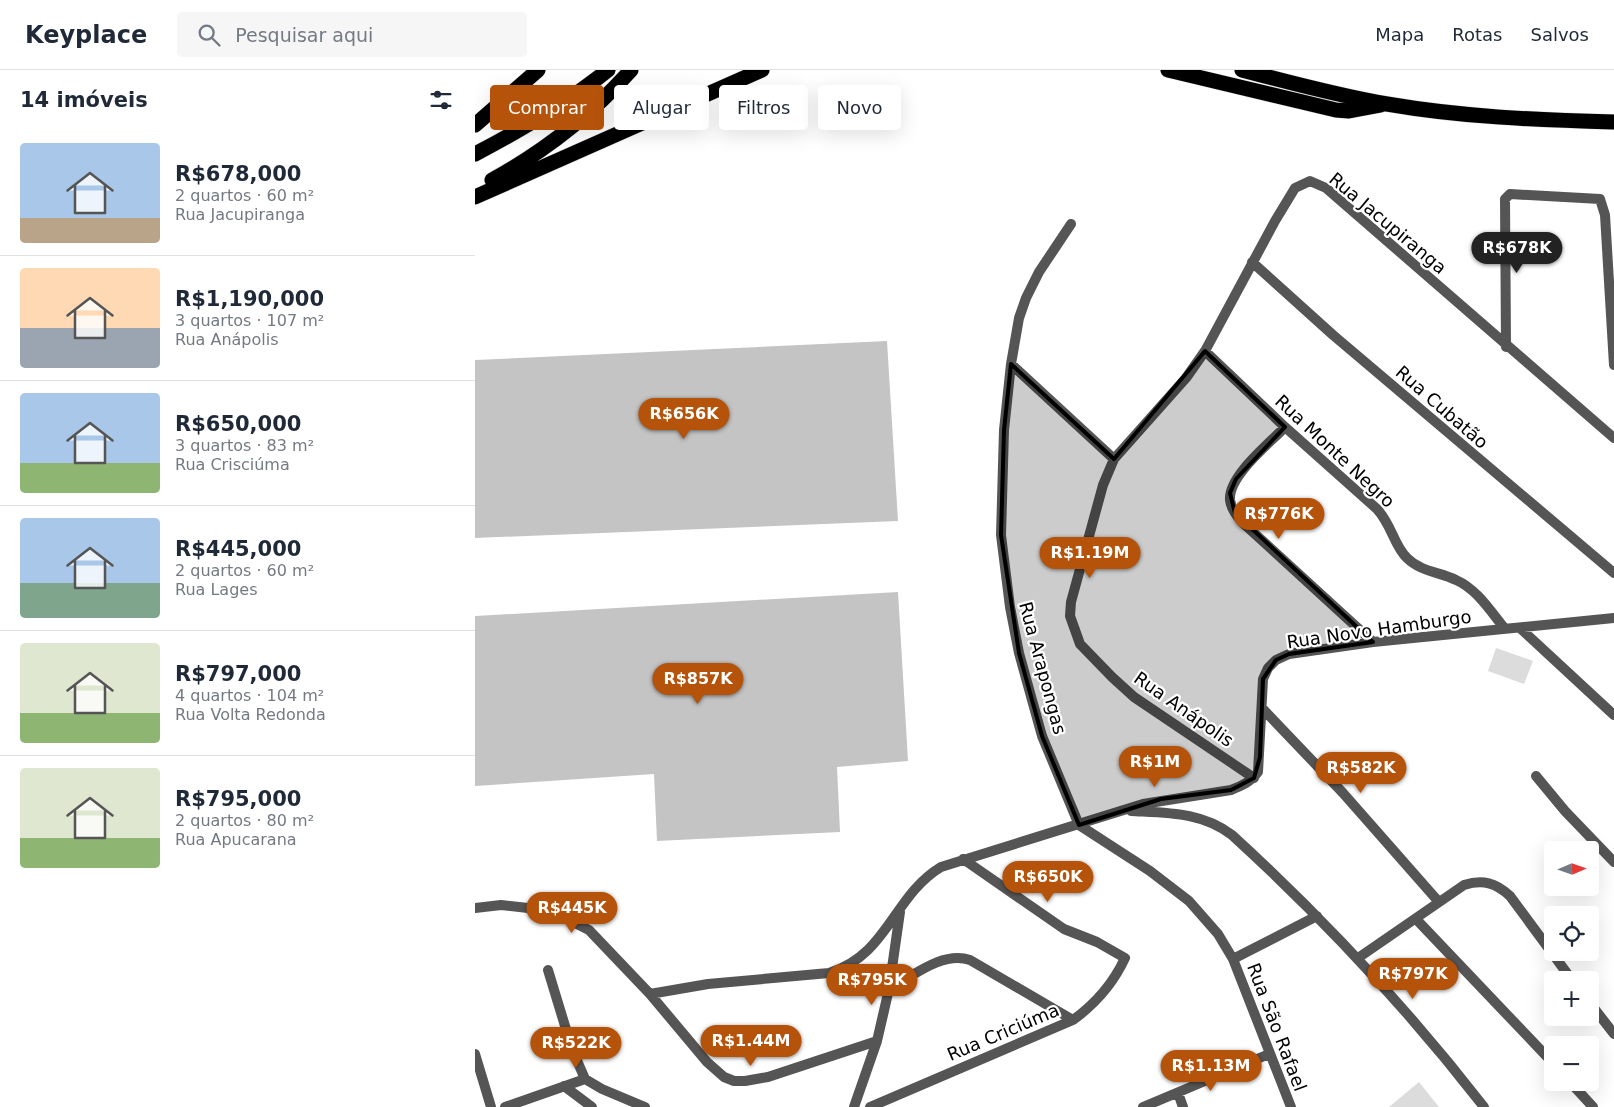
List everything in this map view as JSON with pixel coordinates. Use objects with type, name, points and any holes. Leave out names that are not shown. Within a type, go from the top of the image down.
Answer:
[{"type":"highway","points":[[475,125],[538,70]]},
{"type":"highway","points":[[475,154],[542,116],[580,92],[608,70]]},
{"type":"highway","points":[[475,190],[548,146],[583,118],[631,70]]},
{"type":"highway","points":[[475,197],[762,70]]},
{"type":"highway","points":[[1168,70],[1336,110],[1349,111],[1385,104]]},
{"type":"highway","points":[[1242,70],[1385,104],[1466,115],[1614,122]]},
{"type":"street","name":"Rua Jacupiranga","points":[[1114,459],[1186,378],[1205,351],[1252,262],[1295,188],[1303,182],[1317,183],[1346,206],[1506,347],[1614,438]]},
{"type":"street","points":[[1506,347],[1504,204],[1510,194],[1600,198],[1605,215],[1614,365]]},
{"type":"street","name":"Rua Arapongas","points":[[1071,224],[1039,272],[1026,298],[1019,318],[1011,364],[1000,487],[1001,535],[1008,597],[1019,653],[1042,736],[1079,825]]},
{"type":"street","name":"Rua Cubatão","points":[[1252,262],[1333,335],[1614,573]]},
{"type":"street","name":"Rua Monte Negro","points":[[1205,351],[1285,427],[1377,509],[1388,523],[1401,551],[1407,559],[1427,571],[1456,580],[1466,586],[1479,598],[1505,629]]},
{"type":"street","points":[[1011,364],[1114,459]]},
{"type":"street","points":[[1285,427],[1236,479],[1230,493],[1231,505],[1243,523],[1373,642]]},
{"type":"street","name":"Rua Anápolis","points":[[1114,459],[1103,485],[1071,602],[1070,616],[1073,629],[1080,644],[1134,697],[1254,778]]},
{"type":"street","name":"Rua Novo Hamburgo","points":[[1254,778],[1260,757],[1263,679],[1268,668],[1276,660],[1289,654],[1373,642],[1614,618]]},
{"type":"street","points":[[1520,628],[1614,715]]},
{"type":"street","points":[[1262,708],[1343,793],[1438,901]]},
{"type":"street","points":[[1536,776],[1565,811],[1614,862]]},
{"type":"street","points":[[650,994],[708,984],[829,973],[843,969],[867,954],[915,887],[929,874],[963,859],[1161,799],[1231,790],[1254,778]]},
{"type":"street","points":[[1125,810],[1183,814],[1201,818],[1218,825],[1259,860],[1358,958],[1389,992],[1484,1107]]},
{"type":"street","name":"Rua São Rafael","points":[[1079,825],[1150,871],[1189,901],[1218,934],[1233,959],[1291,1107]]},
{"type":"street","name":"Rua Criciúma","points":[[870,1107],[1073,1020],[1102,994],[1113,980],[1125,958],[1097,942],[1064,929],[963,859]]},
{"type":"street","points":[[1358,958],[1438,901],[1464,885],[1476,882],[1489,882],[1500,887],[1510,896],[1565,971]]},
{"type":"street","points":[[475,908],[501,905],[528,908],[575,921],[589,930],[650,994],[707,1062],[724,1077],[734,1081],[768,1076],[877,1041]]},
{"type":"street","points":[[854,1107],[877,1041],[889,989],[900,908]]},
{"type":"street","points":[[1233,959],[1317,916]]},
{"type":"street","points":[[1416,918],[1544,1053]]},
{"type":"street","points":[[889,989],[941,961],[961,957],[970,960],[1073,1020]]},
{"type":"street","points":[[549,970],[572,1049],[585,1079],[602,1089],[645,1107]]},
{"type":"street","points":[[1599,1015],[1614,1034]]},
{"type":"street","points":[[475,1054],[491,1107]]},
{"type":"street","points":[[1143,1107],[1269,1054]]},
{"type":"street","points":[[505,1107],[585,1079]]},
{"type":"street","points":[[564,1086],[592,1107]]},
{"type":"street","points":[[1578,1091],[1593,1107]]},
{"type":"street","points":[[1178,1093],[1183,1107]]},
{"type":"highlighted area","points":[[1205,351],[1285,427],[1236,479],[1230,493],[1235,513],[1373,642],[1289,654],[1276,660],[1263,679],[1260,757],[1254,778],[1231,790],[1161,799],[1079,825],[1042,736],[1019,653],[1001,535],[1004,430],[1011,364],[1114,459]]},
{"type":"shaded area","points":[[1496,648],[1533,661],[1524,684],[1488,671]]},
{"type":"shaded area","points":[[1419,1082],[1439,1107],[1389,1107]]},
{"type":"building","points":[[887,341],[898,521],[475,538],[475,360]]},
{"type":"building","points":[[898,592],[908,761],[837,767],[840,832],[657,841],[654,774],[475,786],[475,616]]}]
